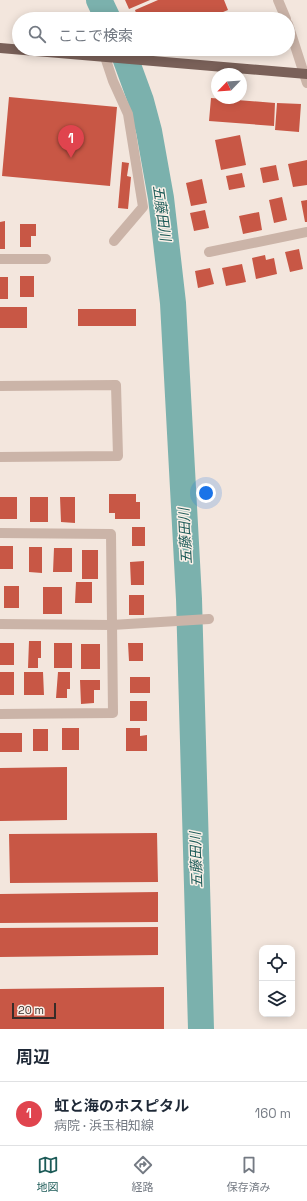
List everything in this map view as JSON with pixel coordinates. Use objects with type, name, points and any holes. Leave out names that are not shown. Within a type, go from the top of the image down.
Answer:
[{"type":"main road","points":[[0,48],[12,49]]},
{"type":"main road","points":[[93,56],[306,77]]},
{"type":"street","points":[[278,0],[283,12]]},
{"type":"street","points":[[295,45],[306,77]]},
{"type":"street","points":[[105,57],[113,81],[128,114],[143,207],[114,241]]},
{"type":"street","points":[[209,252],[307,232]]},
{"type":"street","points":[[0,259],[46,259]]},
{"type":"street","points":[[0,386],[116,385],[118,456],[0,457]]},
{"type":"street","points":[[0,533],[111,534],[113,713],[0,714]]},
{"type":"street","points":[[0,624],[112,625],[209,619]]},
{"type":"building","points":[[125,0],[150,0],[129,9]]},
{"type":"building","points":[[158,0],[224,0],[228,10],[223,12],[136,12],[135,10]]},
{"type":"building","points":[[9,97],[117,107],[110,186],[2,176]]},
{"type":"building","points":[[211,98],[211,104],[247,104],[247,101],[275,103],[274,126],[209,121]]},
{"type":"building","points":[[277,103],[301,104],[299,132],[275,130]]},
{"type":"building","points":[[240,135],[246,165],[221,170],[215,140]]},
{"type":"building","points":[[307,160],[307,185],[293,187],[288,164]]},
{"type":"building","points":[[122,162],[129,163],[127,176],[131,177],[128,209],[118,208]]},
{"type":"building","points":[[276,165],[279,180],[263,183],[260,168]]},
{"type":"building","points":[[242,173],[245,187],[229,190],[226,176]]},
{"type":"building","points":[[202,179],[207,203],[191,206],[186,183]]},
{"type":"building","points":[[282,197],[287,220],[274,223],[269,200]]},
{"type":"building","points":[[307,200],[307,222],[305,222],[301,201]]},
{"type":"building","points":[[205,210],[209,228],[194,231],[190,213]]},
{"type":"building","points":[[259,212],[262,230],[243,234],[239,216]]},
{"type":"building","points":[[5,221],[5,249],[0,249],[0,222]]},
{"type":"building","points":[[20,224],[36,224],[36,236],[31,236],[31,247],[20,247]]},
{"type":"building","points":[[299,249],[303,269],[290,272],[285,252]]},
{"type":"building","points":[[265,255],[266,260],[274,258],[277,274],[256,279],[252,258]]},
{"type":"building","points":[[242,264],[246,282],[226,286],[222,268]]},
{"type":"building","points":[[210,268],[214,284],[198,288],[195,271]]},
{"type":"building","points":[[20,276],[34,276],[34,297],[20,297]]},
{"type":"building","points":[[0,277],[8,277],[8,299],[0,299]]},
{"type":"building","points":[[0,307],[27,307],[27,328],[0,328]]},
{"type":"building","points":[[78,309],[136,309],[136,326],[78,326]]},
{"type":"building","points":[[109,494],[136,494],[136,502],[140,502],[140,519],[115,519],[115,513],[109,513]]},
{"type":"building","points":[[0,497],[17,497],[17,519],[0,519]]},
{"type":"building","points":[[30,497],[48,497],[48,522],[30,522]]},
{"type":"building","points":[[60,497],[75,497],[75,523],[61,522]]},
{"type":"building","points":[[132,527],[145,527],[145,546],[132,546]]},
{"type":"building","points":[[0,546],[13,546],[13,569],[0,569]]},
{"type":"building","points":[[29,547],[42,547],[42,573],[29,572]]},
{"type":"building","points":[[54,548],[72,548],[72,572],[53,572]]},
{"type":"building","points":[[82,550],[98,550],[98,579],[82,579]]},
{"type":"building","points":[[144,561],[144,585],[131,585],[130,562]]},
{"type":"building","points":[[76,582],[92,582],[92,603],[75,603]]},
{"type":"building","points":[[4,586],[19,586],[19,608],[4,608]]},
{"type":"building","points":[[43,587],[62,587],[62,614],[43,614]]},
{"type":"building","points":[[129,595],[144,595],[144,615],[129,615]]},
{"type":"building","points":[[29,641],[41,641],[41,658],[38,658],[38,668],[28,668]]},
{"type":"building","points":[[0,643],[14,643],[14,665],[0,665]]},
{"type":"building","points":[[54,643],[72,643],[72,668],[54,668]]},
{"type":"building","points":[[128,643],[143,643],[143,661],[129,661]]},
{"type":"building","points":[[81,644],[100,644],[100,669],[81,669]]},
{"type":"building","points":[[0,672],[14,672],[14,695],[0,695]]},
{"type":"building","points":[[24,672],[43,672],[44,695],[24,695]]},
{"type":"building","points":[[58,672],[70,672],[70,689],[67,689],[67,698],[56,698]]},
{"type":"building","points":[[130,677],[150,677],[150,693],[130,693]]},
{"type":"building","points":[[80,680],[100,680],[100,690],[94,690],[94,703],[81,704]]},
{"type":"building","points":[[130,701],[147,701],[147,721],[130,721]]},
{"type":"building","points":[[62,728],[79,728],[79,750],[62,750]]},
{"type":"building","points":[[126,728],[140,728],[140,736],[147,735],[147,751],[126,751]]},
{"type":"building","points":[[33,729],[48,729],[48,751],[33,751]]},
{"type":"building","points":[[0,733],[22,733],[22,752],[0,752]]},
{"type":"building","points":[[67,767],[67,820],[0,821],[0,768]]},
{"type":"building","points":[[157,833],[158,882],[10,883],[9,834]]},
{"type":"building","points":[[158,892],[158,922],[0,923],[0,894]]},
{"type":"building","points":[[158,927],[158,955],[0,957],[0,928]]},
{"type":"building","points":[[164,987],[164,1029],[0,1029],[0,989]]},
{"type":"waterway","name":"五藤田川","points":[[99,0],[105,12]]},
{"type":"waterway","name":"五藤田川","points":[[125,56],[141,101],[149,131],[161,198],[173,303],[189,599],[201,1029]]},
{"type":"place","name":"虹と海のホスピタル","points":[[71,158]]}]
